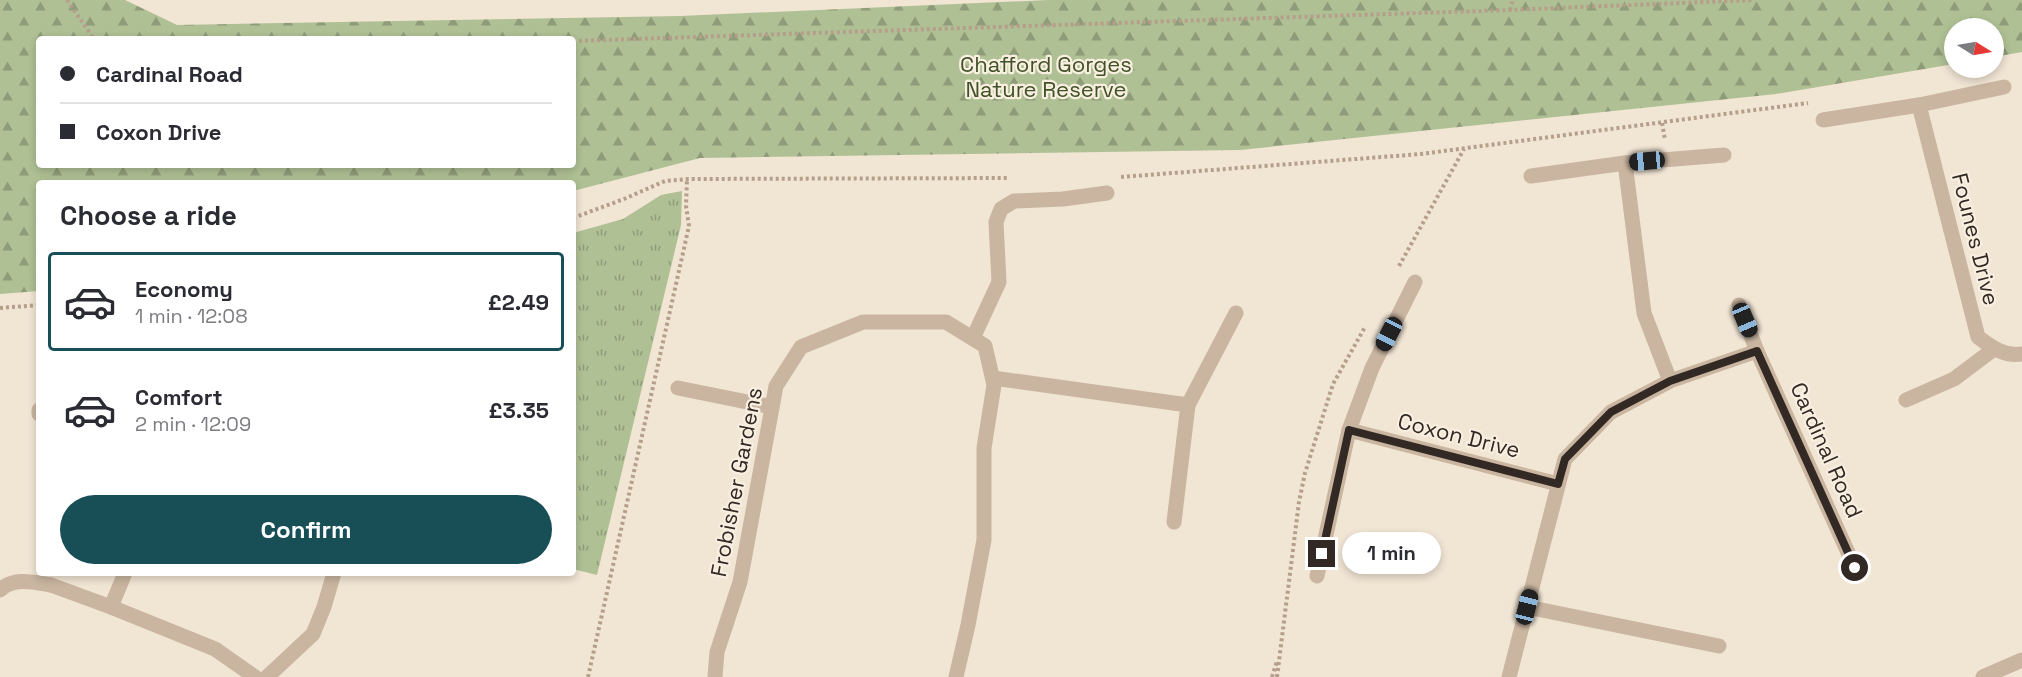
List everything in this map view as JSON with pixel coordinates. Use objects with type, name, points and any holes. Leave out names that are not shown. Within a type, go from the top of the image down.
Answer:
[{"type":"street","points":[[1823,120],[1919,105],[2004,87]]},
{"type":"street","name":"Founes Drive","points":[[1919,105],[1978,337],[1994,349]]},
{"type":"street","points":[[1530,176],[1625,163],[1724,155]]},
{"type":"street","points":[[1625,163],[1644,313],[1670,381]]},
{"type":"street","points":[[973,338],[999,282],[996,222],[1001,209],[1014,201],[1063,199],[1107,193]]},
{"type":"street","points":[[1317,576],[1349,430],[1372,368],[1415,282]]},
{"type":"street","name":"Cardinal Road","points":[[1739,305],[1757,351],[1855,568]]},
{"type":"street","points":[[1174,522],[1188,405],[1236,313]]},
{"type":"street","name":"Frobisher Gardens","points":[[715,677],[717,652],[740,582],[776,386],[801,347],[863,322],[946,322],[985,346],[994,384],[984,448],[984,540],[956,677]]},
{"type":"street","points":[[1906,400],[1954,380],[1994,349],[2013,356],[2022,354]]},
{"type":"street","points":[[1509,677],[1565,459],[1611,412],[1670,381],[1757,351]]},
{"type":"street","points":[[993,378],[1188,405]]},
{"type":"street","points":[[678,388],[772,407]]},
{"type":"street","name":"Coxon Drive","points":[[1349,430],[1558,484]]},
{"type":"street","points":[[111,607],[124,576]]},
{"type":"street","points":[[267,677],[313,633],[333,576]]},
{"type":"street","points":[[0,590],[7,584],[26,581],[51,585],[215,649],[255,677]]},
{"type":"street","points":[[1527,607],[1719,646]]},
{"type":"street","points":[[1983,677],[2022,660]]},
{"type":"path","points":[[67,0],[92,36]]},
{"type":"path","points":[[1510,10],[1513,0]]},
{"type":"path","points":[[576,41],[1753,0]]},
{"type":"path","points":[[1118,178],[1421,154],[1814,102]]},
{"type":"path","points":[[576,217],[665,181],[687,179],[1012,178]]},
{"type":"path","points":[[588,677],[689,226],[686,206],[687,179]]},
{"type":"path","points":[[0,308],[36,305]]},
{"type":"path","points":[[1272,677],[1280,651],[1277,677]]},
{"type":"green space","name":"Chafford Gorges Nature Reserve","points":[[0,0],[125,0],[177,25],[680,16],[1049,0],[2022,0],[2022,52],[2004,55],[2004,18],[1944,18],[1944,66],[1776,94],[1240,150],[700,158],[576,190],[576,180],[36,180],[36,291],[0,294]]},
{"type":"green space","points":[[682,191],[681,225],[597,575],[576,570],[576,232],[623,219],[661,195]]},
{"type":"route","points":[[1322,554],[1349,430],[1558,484],[1565,459],[1611,412],[1670,381],[1757,351],[1855,568]]}]
